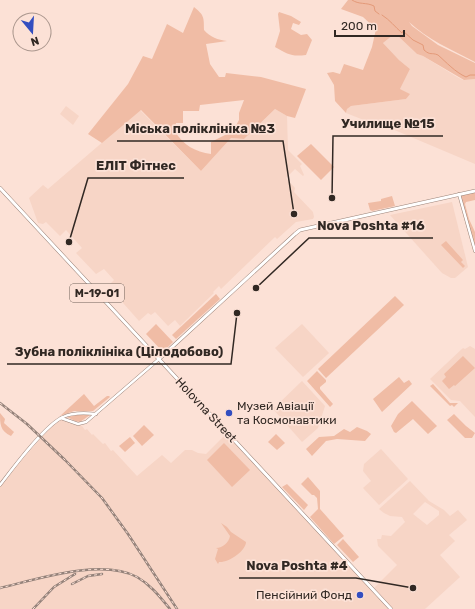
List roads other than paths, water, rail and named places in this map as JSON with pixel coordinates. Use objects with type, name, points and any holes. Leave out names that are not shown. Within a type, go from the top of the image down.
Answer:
[{"type":"main road","name":"Holovna Street","points":[[0,188],[391,609]]},
{"type":"main road","points":[[159,359],[300,230],[475,191]]},
{"type":"street","points":[[458,194],[475,251]]},
{"type":"street","points":[[61,418],[79,424],[86,422],[159,359]]},
{"type":"street","points":[[0,485],[39,438],[61,418],[78,413],[96,414]]},
{"type":"waterway","points":[[352,0],[374,6],[375,11],[379,14]]},
{"type":"waterway","points":[[382,15],[402,33],[403,31],[413,40],[423,45],[426,52],[438,55],[451,67],[466,77],[475,75]]},
{"type":"railway","points":[[0,403],[27,424],[102,498],[128,534],[177,609]]},
{"type":"railway","points":[[0,588],[70,572],[106,569],[123,572],[142,580],[151,587],[170,609]]},
{"type":"railway","points":[[33,609],[54,587],[75,574]]},
{"type":"railway","points":[[72,584],[88,576],[102,574]]},
{"type":"place","name":"Училище №15","points":[[332,198]]},
{"type":"place","name":"Міська поліклініка №3","points":[[294,214]]},
{"type":"place","name":"ЕЛІТ Фітнес","points":[[69,242]]},
{"type":"place","name":"Nova Poshta #16","points":[[256,288]]},
{"type":"place","name":"Зубна поліклініка (Цілодобово)","points":[[237,313]]},
{"type":"place","name":"Музей Авіації та Космонавтики","points":[[229,413]]},
{"type":"place","name":"Nova Poshta #4","points":[[413,588]]},
{"type":"place","name":"Пенсійний Фонд","points":[[360,595]]}]
